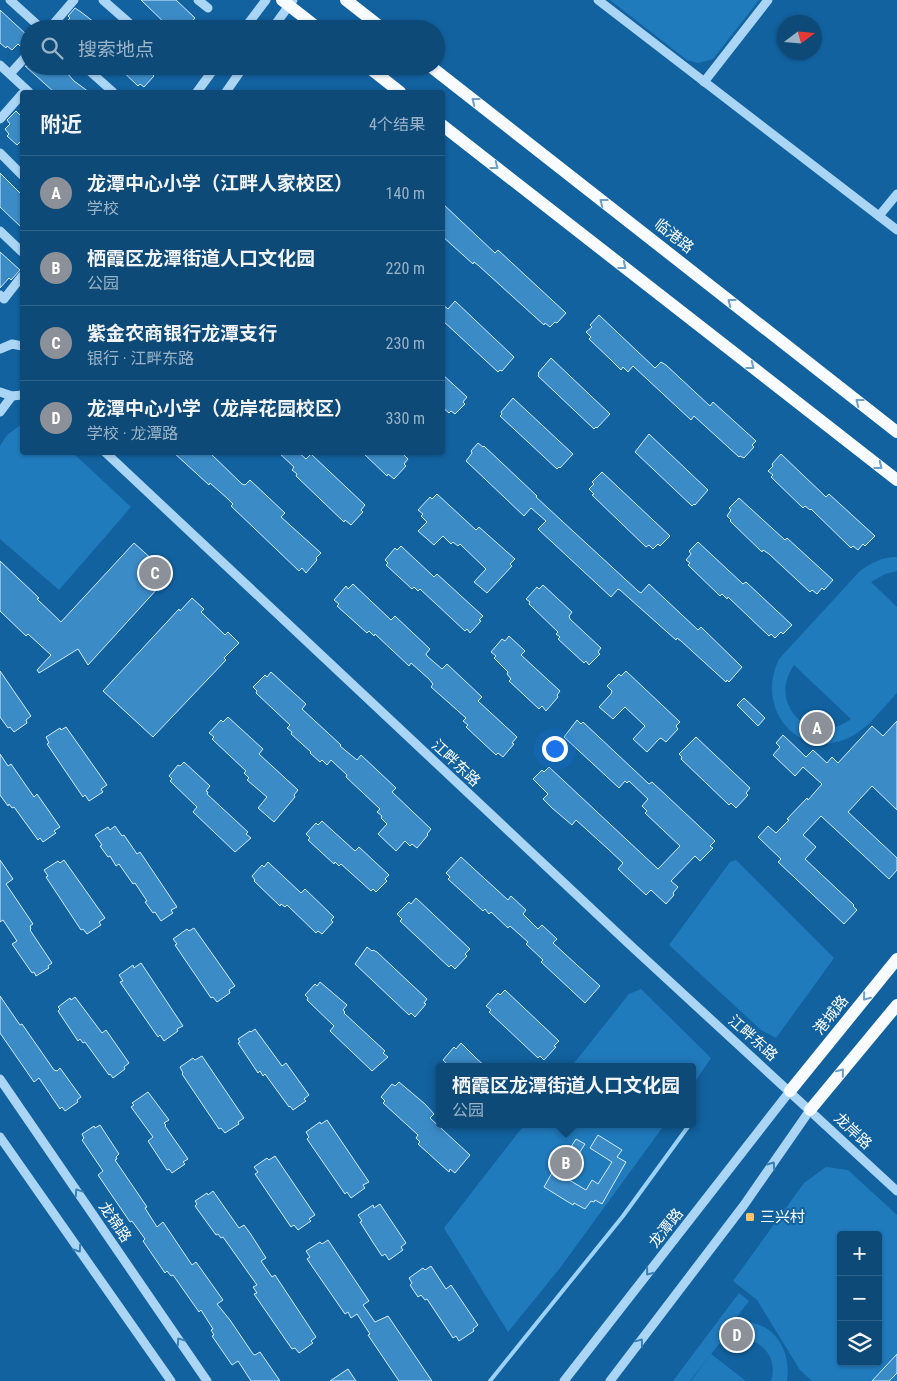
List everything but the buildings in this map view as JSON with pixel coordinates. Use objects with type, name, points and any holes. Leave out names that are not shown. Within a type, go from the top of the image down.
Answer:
[{"type":"main road","points":[[346,0],[371,20]]},
{"type":"main road","points":[[288,2],[309,20]]},
{"type":"main road","points":[[378,75],[397,90]]},
{"type":"main road","name":"临港路","points":[[441,75],[897,432]]},
{"type":"main road","points":[[445,127],[897,480]]},
{"type":"main road","name":"港城路","points":[[790,1091],[897,959]]},
{"type":"main road","points":[[810,1110],[897,1005]]},
{"type":"street","points":[[10,0],[32,20]]},
{"type":"street","points":[[57,20],[74,0]]},
{"type":"street","points":[[103,0],[126,20]]},
{"type":"street","points":[[198,0],[208,8]]},
{"type":"street","points":[[251,20],[266,0]]},
{"type":"street","points":[[598,0],[897,230]]},
{"type":"street","points":[[704,82],[768,0]]},
{"type":"street","points":[[277,20],[288,2]]},
{"type":"street","points":[[10,74],[20,63]]},
{"type":"street","points":[[0,65],[24,90]]},
{"type":"street","points":[[94,75],[111,90]]},
{"type":"street","points":[[199,90],[210,75]]},
{"type":"street","points":[[227,90],[238,75]]},
{"type":"street","points":[[0,119],[20,98]]},
{"type":"street","points":[[0,153],[20,173]]},
{"type":"street","points":[[879,216],[897,194]]},
{"type":"street","points":[[0,231],[20,250]]},
{"type":"street","points":[[0,295],[4,299],[20,279]]},
{"type":"street","points":[[0,349],[12,344],[20,344]]},
{"type":"street","points":[[0,392],[12,396],[20,395]]},
{"type":"street","points":[[0,412],[12,396]]},
{"type":"street","name":"江畔东路","points":[[108,455],[629,944],[790,1091]]},
{"type":"street","name":"龙锦路","points":[[0,1079],[207,1381]]},
{"type":"street","name":"龙岸路","points":[[790,1091],[897,1191]]},
{"type":"street","name":"龙潭路","points":[[564,1381],[790,1091]]},
{"type":"street","points":[[610,1381],[744,1205],[810,1110]]},
{"type":"street","points":[[0,1137],[171,1381]]},
{"type":"shaded area","points":[[610,0],[759,0],[713,59],[698,63],[687,60]]},
{"type":"shaded area","points":[[20,425],[20,455],[75,455],[131,507],[59,590],[0,539],[0,446],[7,435]]},
{"type":"shaded area","points":[[897,557],[897,571],[885,574],[871,582],[897,607],[897,693],[861,731],[846,739],[828,744],[811,742],[796,736],[785,725],[776,711],[772,695],[773,677],[779,659],[859,572],[877,561]],"holes":[[[794,665],[851,719],[836,727],[822,728],[808,725],[797,718],[789,707],[786,694],[787,680]]]},
{"type":"shaded area","points":[[736,860],[834,958],[776,1038],[761,1030],[669,945],[730,862]]},
{"type":"shaded area","points":[[641,989],[711,1058],[696,1080],[696,1063],[574,1063],[629,994]]},
{"type":"shaded area","points":[[522,1128],[662,1128],[560,1268],[508,1332],[444,1228]]},
{"type":"shaded area","points":[[826,1167],[848,1170],[897,1215],[897,1381],[812,1381],[800,1370],[757,1300],[733,1281],[804,1183]]},
{"type":"shaded area","points":[[739,1293],[749,1301],[733,1322],[758,1324],[776,1336],[786,1356],[788,1368],[787,1381],[771,1381],[773,1370],[771,1359],[766,1351],[750,1340],[740,1339],[719,1344],[690,1381],[673,1381]]},
{"type":"shaded area","points":[[711,1354],[746,1381],[691,1381]]},
{"type":"waterway","points":[[490,1381],[623,1216],[687,1128]]},
{"type":"place","name":"紫金农商银行龙潭支行","points":[[155,573]]},
{"type":"place","name":"龙潭中心小学（江畔人家校区）","points":[[817,728]]},
{"type":"place","name":"栖霞区龙潭街道人口文化园","points":[[566,1163]]},
{"type":"place","name":"三兴村","points":[[750,1217]]},
{"type":"place","name":"龙潭中心小学（龙岸花园校区）","points":[[737,1335]]}]
